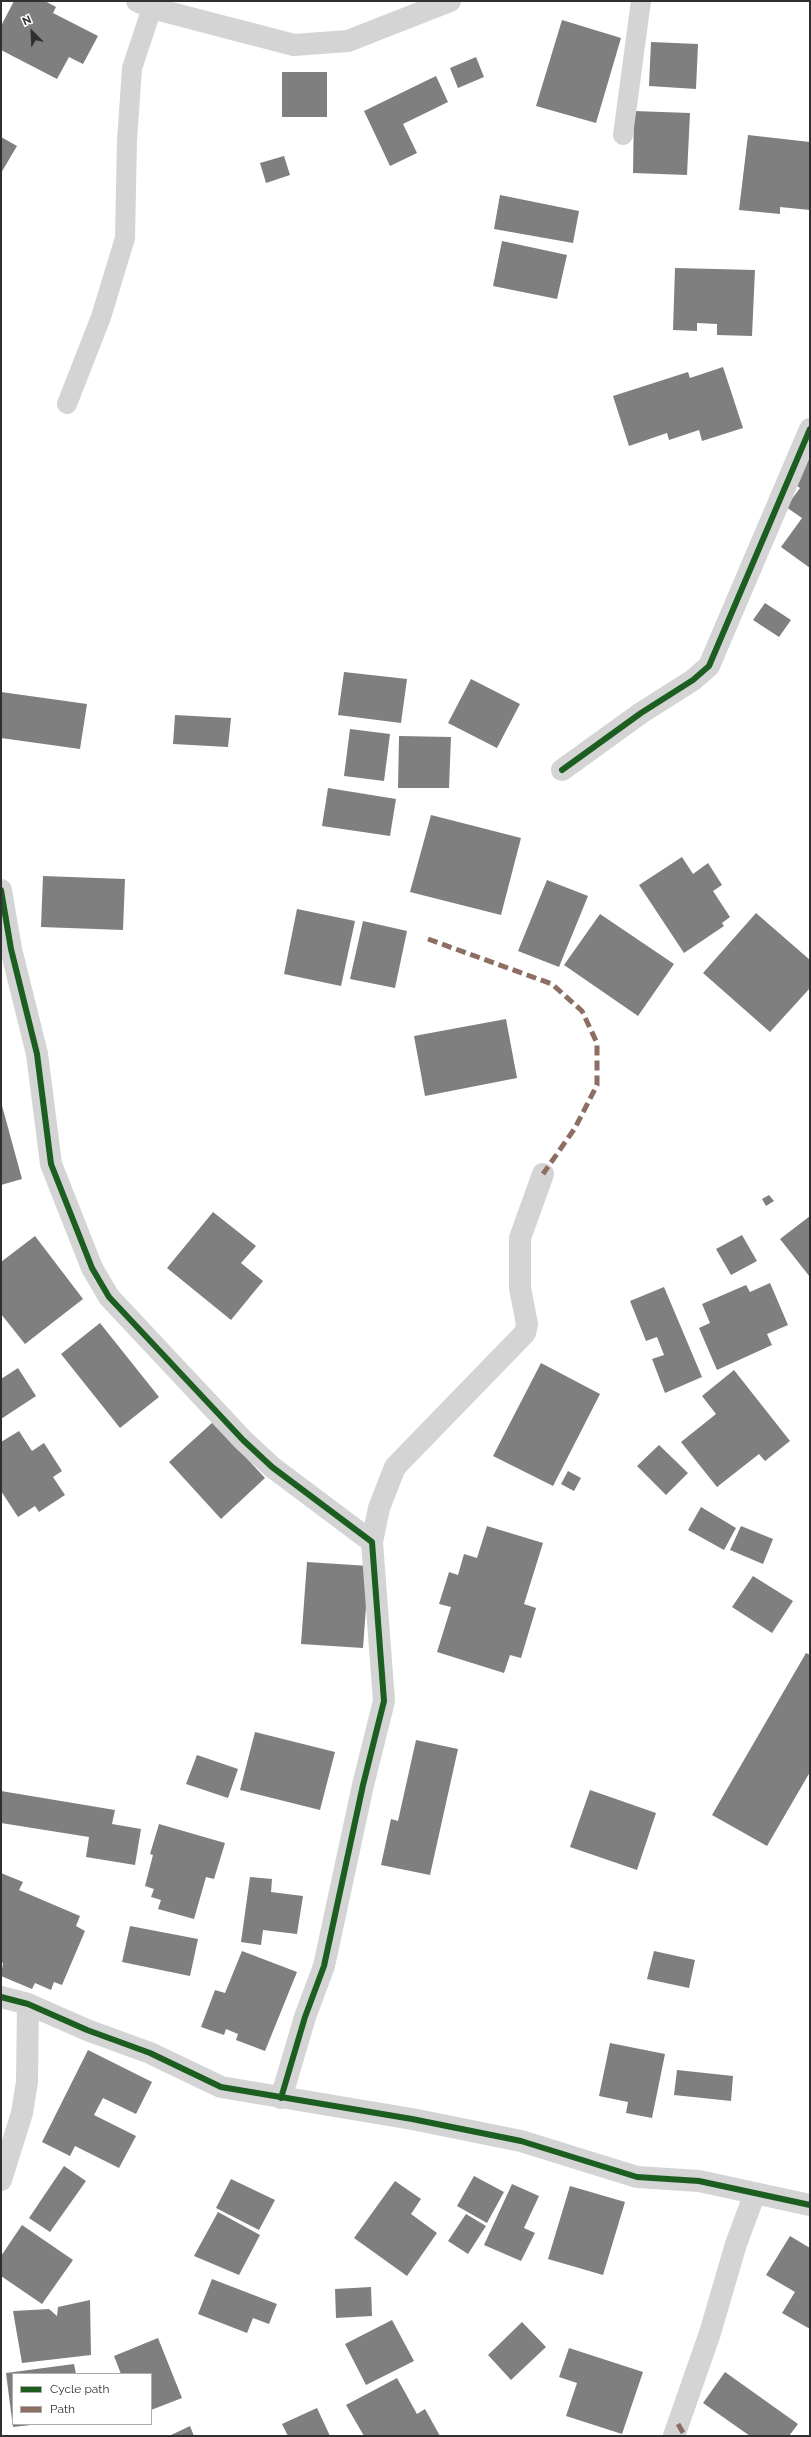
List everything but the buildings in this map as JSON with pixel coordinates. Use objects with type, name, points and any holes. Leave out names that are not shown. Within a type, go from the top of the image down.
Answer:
[{"type":"street","points":[[145,4],[294,45],[348,41],[450,1]]},
{"type":"street","points":[[562,770],[709,666],[810,428]]},
{"type":"street","points":[[1,890],[11,950],[37,1054],[51,1164],[92,1268],[109,1297],[243,1440],[272,1467],[372,1542]]},
{"type":"street","points":[[281,2098],[305,2017],[324,1966],[363,1785],[384,1701],[372,1542],[379,1508],[395,1467],[525,1333],[527,1324],[520,1288],[520,1238],[543,1174]]},
{"type":"street","points":[[1,1997],[28,2004],[88,2030],[150,2053],[221,2087],[281,2098],[412,2118],[521,2141],[636,2177],[699,2181],[810,2205]]},
{"type":"street","points":[[1,2180],[22,2113],[27,2082],[28,2004]]},
{"type":"street","points":[[674,2436],[710,2333],[736,2244],[754,2193]]},
{"type":"lane","points":[[623,135],[641,1]]},
{"type":"lane","points":[[67,404],[101,317],[125,238],[127,141],[132,68],[145,4]]},
{"type":"marked path","points":[[428,939],[552,984],[582,1011],[597,1043],[597,1085],[575,1128],[543,1174]]},
{"type":"marked path","points":[[678,2424],[685,2436]]},
{"type":"cycle path","points":[[562,770],[641,713],[693,680],[709,666],[810,429]]},
{"type":"cycle path","points":[[1,890],[11,949],[37,1054],[51,1164],[92,1268],[109,1297],[243,1440],[272,1467],[372,1542],[384,1701],[363,1785],[324,1966],[305,2017],[281,2098]]},
{"type":"cycle path","points":[[1,1997],[28,2004],[87,2030],[150,2053],[221,2087],[412,2119],[521,2141],[637,2177],[699,2181],[810,2205]]}]
